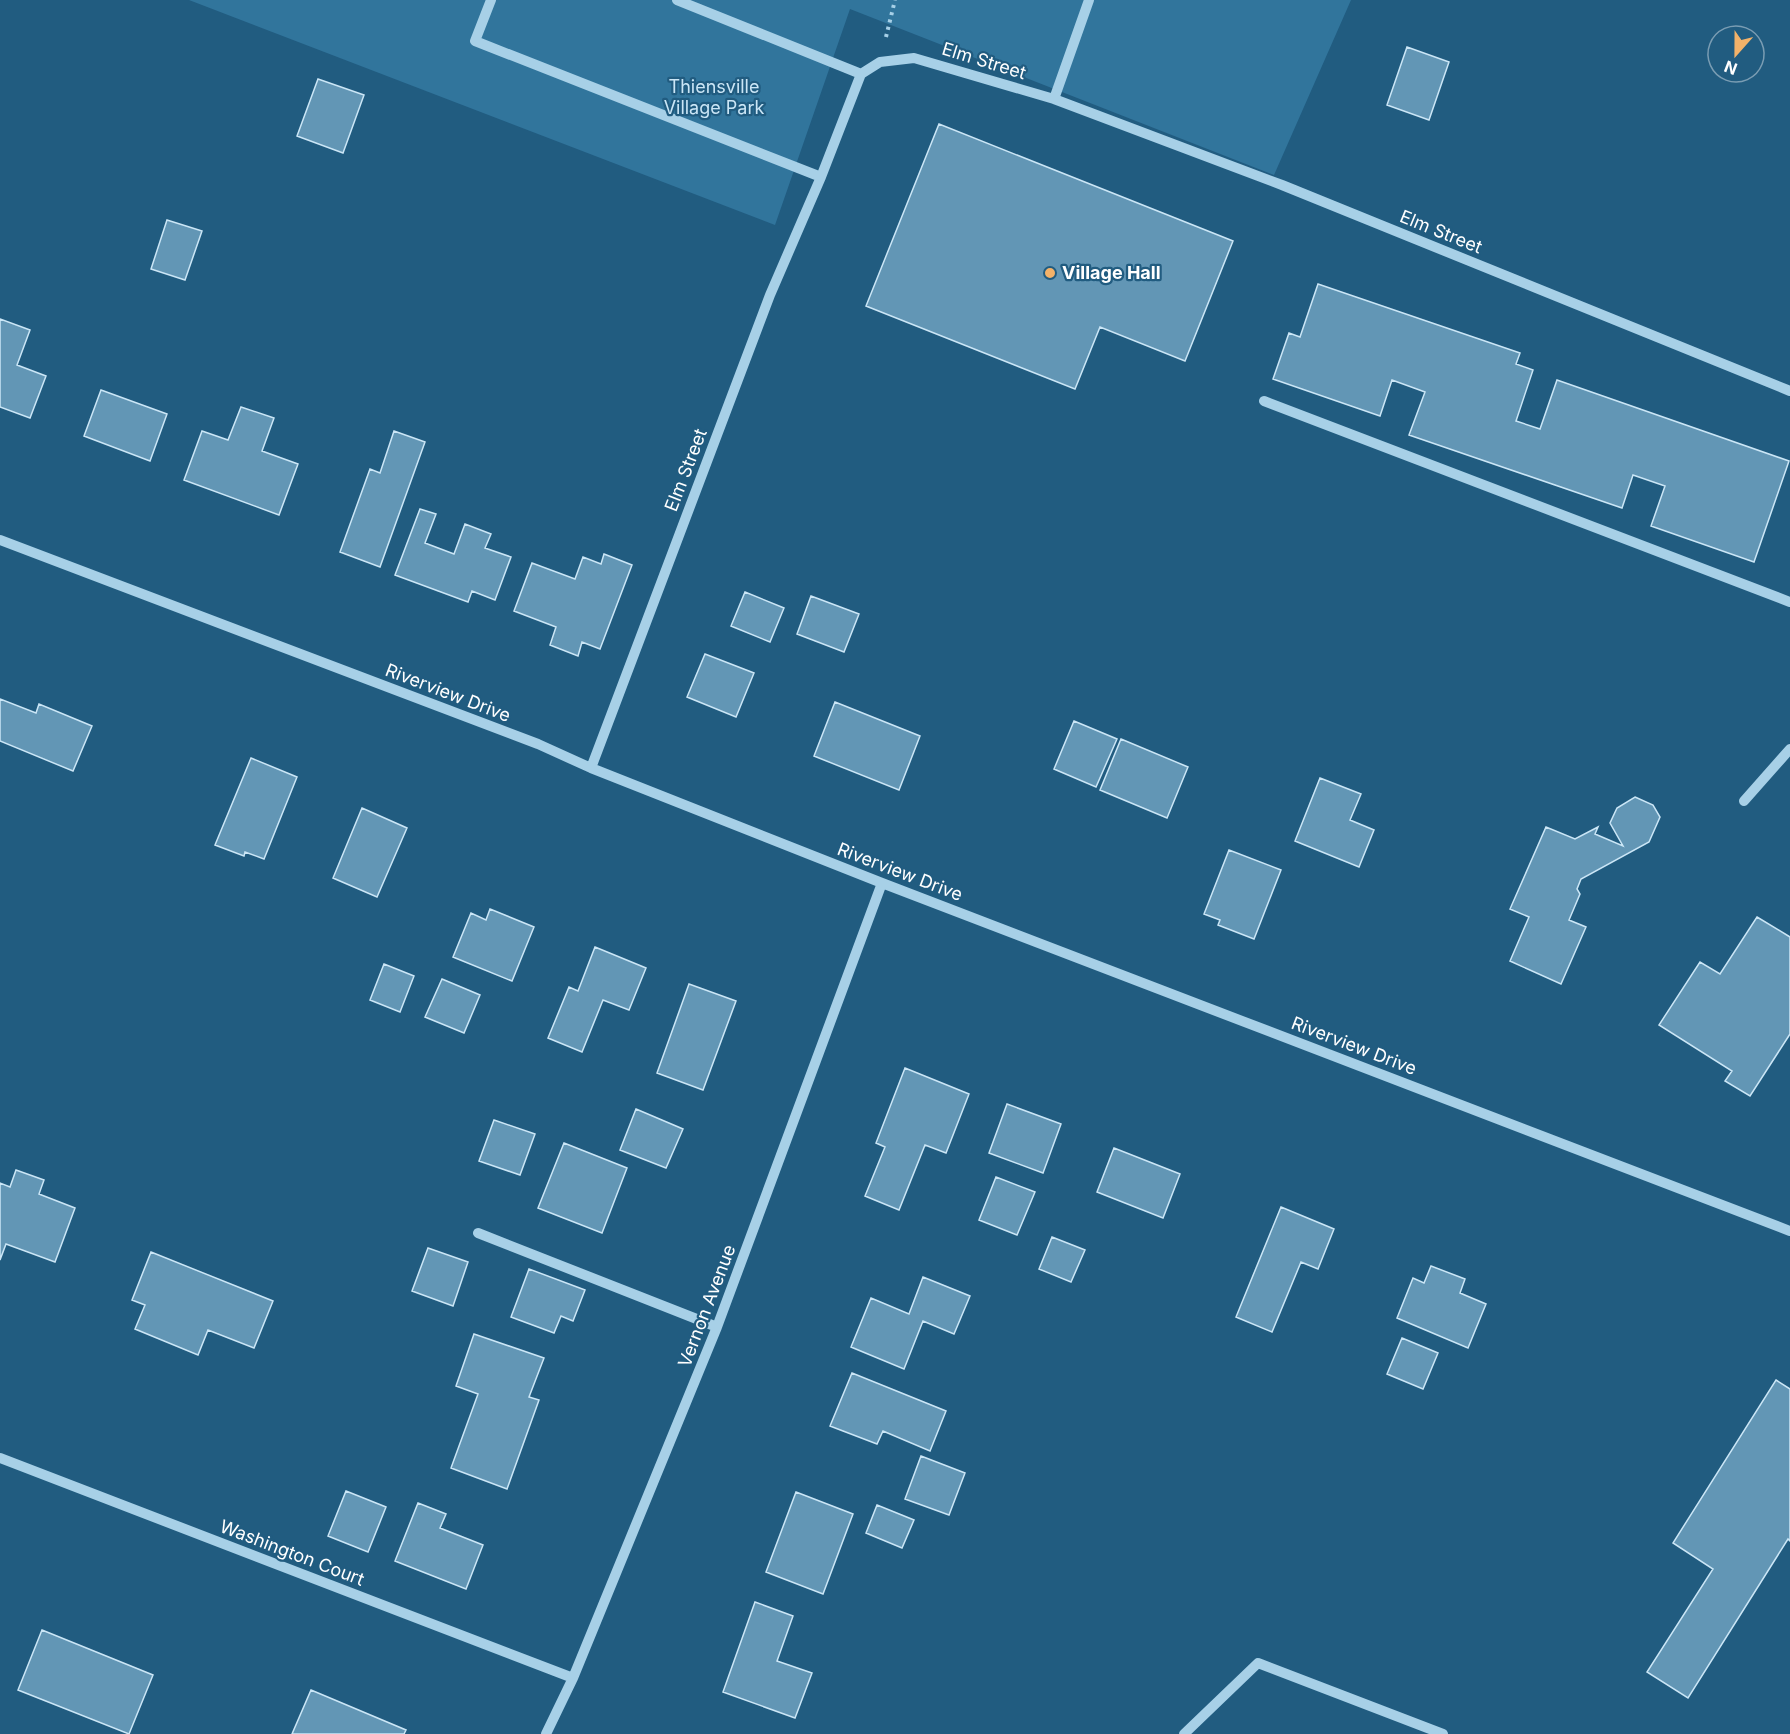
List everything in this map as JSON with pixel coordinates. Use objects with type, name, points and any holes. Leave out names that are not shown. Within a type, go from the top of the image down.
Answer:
[{"type":"street","points":[[491,0],[475,41],[821,177]]},
{"type":"street","points":[[677,0],[861,74]]},
{"type":"street","points":[[1054,99],[1089,0]]},
{"type":"street","name":"Elm Street","points":[[591,768],[770,295],[821,177],[861,74],[880,62],[914,58],[1054,99],[1282,185],[1790,391]]},
{"type":"street","points":[[1264,401],[1790,602]]},
{"type":"street","name":"Riverview Drive","points":[[0,540],[538,744],[591,768],[882,883],[1790,1231]]},
{"type":"street","points":[[1744,801],[1790,749]]},
{"type":"street","name":"Vernon Avenue","points":[[546,1734],[573,1678],[717,1327],[882,883]]},
{"type":"street","points":[[478,1233],[717,1327]]},
{"type":"street","name":"Washington Court","points":[[0,1458],[573,1678]]},
{"type":"street","points":[[1184,1734],[1258,1663],[1443,1734]]},
{"type":"path","points":[[880,62],[896,0]]},
{"type":"green space","name":"Thiensville Village Park","points":[[189,0],[1351,0],[1274,175],[850,9],[775,225]]},
{"type":"building","points":[[1407,47],[1449,62],[1429,120],[1387,105]]},
{"type":"building","points":[[318,79],[364,95],[343,153],[297,136]]},
{"type":"building","name":"Village Hall","points":[[939,124],[1233,241],[1185,361],[1100,327],[1075,389],[866,306]]},
{"type":"building","points":[[167,220],[202,231],[185,280],[151,269]]},
{"type":"building","points":[[1318,284],[1520,353],[1516,364],[1533,370],[1516,421],[1540,429],[1557,380],[1789,461],[1754,562],[1651,526],[1665,486],[1633,475],[1622,508],[1409,435],[1425,392],[1392,380],[1380,416],[1273,379],[1289,333],[1300,337]]},
{"type":"building","points":[[0,319],[30,330],[17,365],[46,376],[30,418],[0,407]]},
{"type":"building","points":[[101,390],[167,414],[150,461],[84,436]]},
{"type":"building","points":[[241,407],[274,418],[262,451],[298,464],[279,515],[184,480],[202,431],[228,440]]},
{"type":"building","points":[[394,431],[425,442],[380,567],[340,552],[370,469],[380,473]]},
{"type":"building","points":[[420,509],[436,514],[425,543],[454,554],[465,524],[491,534],[485,548],[511,557],[495,600],[472,591],[468,602],[395,575]]},
{"type":"building","points":[[604,554],[632,565],[600,649],[582,642],[578,656],[550,645],[556,627],[514,611],[532,563],[575,579],[583,557],[601,564]]},
{"type":"building","points":[[745,592],[784,608],[770,642],[731,626]]},
{"type":"building","points":[[811,596],[859,614],[844,652],[797,634]]},
{"type":"building","points":[[705,654],[754,673],[736,717],[687,697]]},
{"type":"building","points":[[0,699],[36,713],[39,704],[92,726],[73,771],[0,741]]},
{"type":"building","points":[[835,702],[920,736],[899,790],[814,756]]},
{"type":"building","points":[[1074,721],[1117,739],[1096,787],[1054,769]]},
{"type":"building","points":[[1121,739],[1188,767],[1167,818],[1100,790]]},
{"type":"building","points":[[251,758],[297,777],[264,859],[245,852],[244,856],[215,845]]},
{"type":"building","points":[[1320,778],[1361,794],[1350,820],[1374,830],[1359,867],[1295,841]]},
{"type":"building","points":[[1635,797],[1653,805],[1660,817],[1649,842],[1581,879],[1577,889],[1580,894],[1569,920],[1586,927],[1561,984],[1510,961],[1529,917],[1510,909],[1546,827],[1575,839],[1598,827],[1595,834],[1623,846],[1610,823],[1617,808]]},
{"type":"building","points":[[362,808],[407,828],[377,897],[333,878]]},
{"type":"building","points":[[1229,850],[1281,870],[1254,939],[1218,925],[1220,920],[1204,914]]},
{"type":"building","points":[[490,909],[534,927],[512,981],[453,957],[471,913],[486,920]]},
{"type":"building","points":[[1757,917],[1790,937],[1790,1034],[1750,1096],[1725,1081],[1732,1071],[1659,1025],[1700,962],[1720,974]]},
{"type":"building","points":[[595,947],[646,968],[629,1010],[603,1000],[582,1052],[548,1038],[569,987],[578,991]]},
{"type":"building","points":[[384,964],[414,976],[400,1012],[370,1000]]},
{"type":"building","points":[[442,979],[480,995],[464,1033],[425,1017]]},
{"type":"building","points":[[689,984],[736,1001],[703,1090],[657,1073]]},
{"type":"building","points":[[905,1068],[969,1094],[946,1153],[925,1145],[899,1210],[865,1196],[885,1147],[876,1143]]},
{"type":"building","points":[[1007,1104],[1061,1124],[1043,1173],[989,1153]]},
{"type":"building","points":[[636,1109],[683,1129],[666,1168],[620,1150]]},
{"type":"building","points":[[494,1120],[535,1134],[520,1175],[479,1161]]},
{"type":"building","points":[[564,1143],[627,1168],[602,1233],[538,1208]]},
{"type":"building","points":[[1114,1148],[1180,1174],[1163,1218],[1097,1192]]},
{"type":"building","points":[[16,1170],[44,1180],[39,1194],[75,1208],[55,1262],[6,1244],[0,1260],[0,1183],[10,1187]]},
{"type":"building","points":[[996,1177],[1035,1192],[1017,1235],[979,1220]]},
{"type":"building","points":[[1281,1207],[1334,1229],[1318,1269],[1301,1262],[1272,1332],[1236,1317]]},
{"type":"building","points":[[1052,1237],[1085,1250],[1071,1282],[1039,1269]]},
{"type":"building","points":[[428,1248],[468,1262],[453,1306],[412,1291]]},
{"type":"building","points":[[151,1252],[273,1301],[254,1348],[208,1330],[198,1355],[135,1329],[145,1305],[132,1300]]},
{"type":"building","points":[[1431,1266],[1465,1279],[1460,1293],[1486,1304],[1468,1348],[1397,1318],[1413,1278],[1424,1283]]},
{"type":"building","points":[[529,1269],[585,1290],[573,1321],[561,1316],[554,1333],[511,1317]]},
{"type":"building","points":[[923,1277],[970,1296],[954,1334],[923,1321],[904,1369],[851,1347],[871,1298],[909,1314]]},
{"type":"building","points":[[474,1334],[544,1358],[529,1397],[539,1400],[507,1489],[451,1468],[478,1394],[456,1386]]},
{"type":"building","points":[[1402,1338],[1438,1353],[1423,1389],[1387,1374]]},
{"type":"building","points":[[852,1373],[946,1411],[930,1451],[883,1431],[877,1444],[830,1426]]},
{"type":"building","points":[[1776,1380],[1790,1389],[1790,1541],[1788,1539],[1688,1698],[1647,1672],[1713,1569],[1673,1543]]},
{"type":"building","points":[[921,1456],[965,1473],[949,1515],[905,1499]]},
{"type":"building","points":[[346,1491],[386,1507],[368,1552],[328,1536]]},
{"type":"building","points":[[796,1492],[853,1514],[823,1594],[766,1572]]},
{"type":"building","points":[[418,1503],[446,1514],[440,1528],[483,1545],[466,1589],[395,1561]]},
{"type":"building","points":[[877,1505],[914,1520],[902,1548],[866,1533]]},
{"type":"building","points":[[755,1602],[793,1616],[777,1661],[812,1673],[795,1718],[723,1692]]},
{"type":"building","points":[[42,1630],[153,1675],[129,1734],[18,1690]]},
{"type":"building","points":[[311,1690],[406,1730],[404,1734],[292,1734]]},
{"type":"place","name":"Village Hall","points":[[1050,273]]}]
